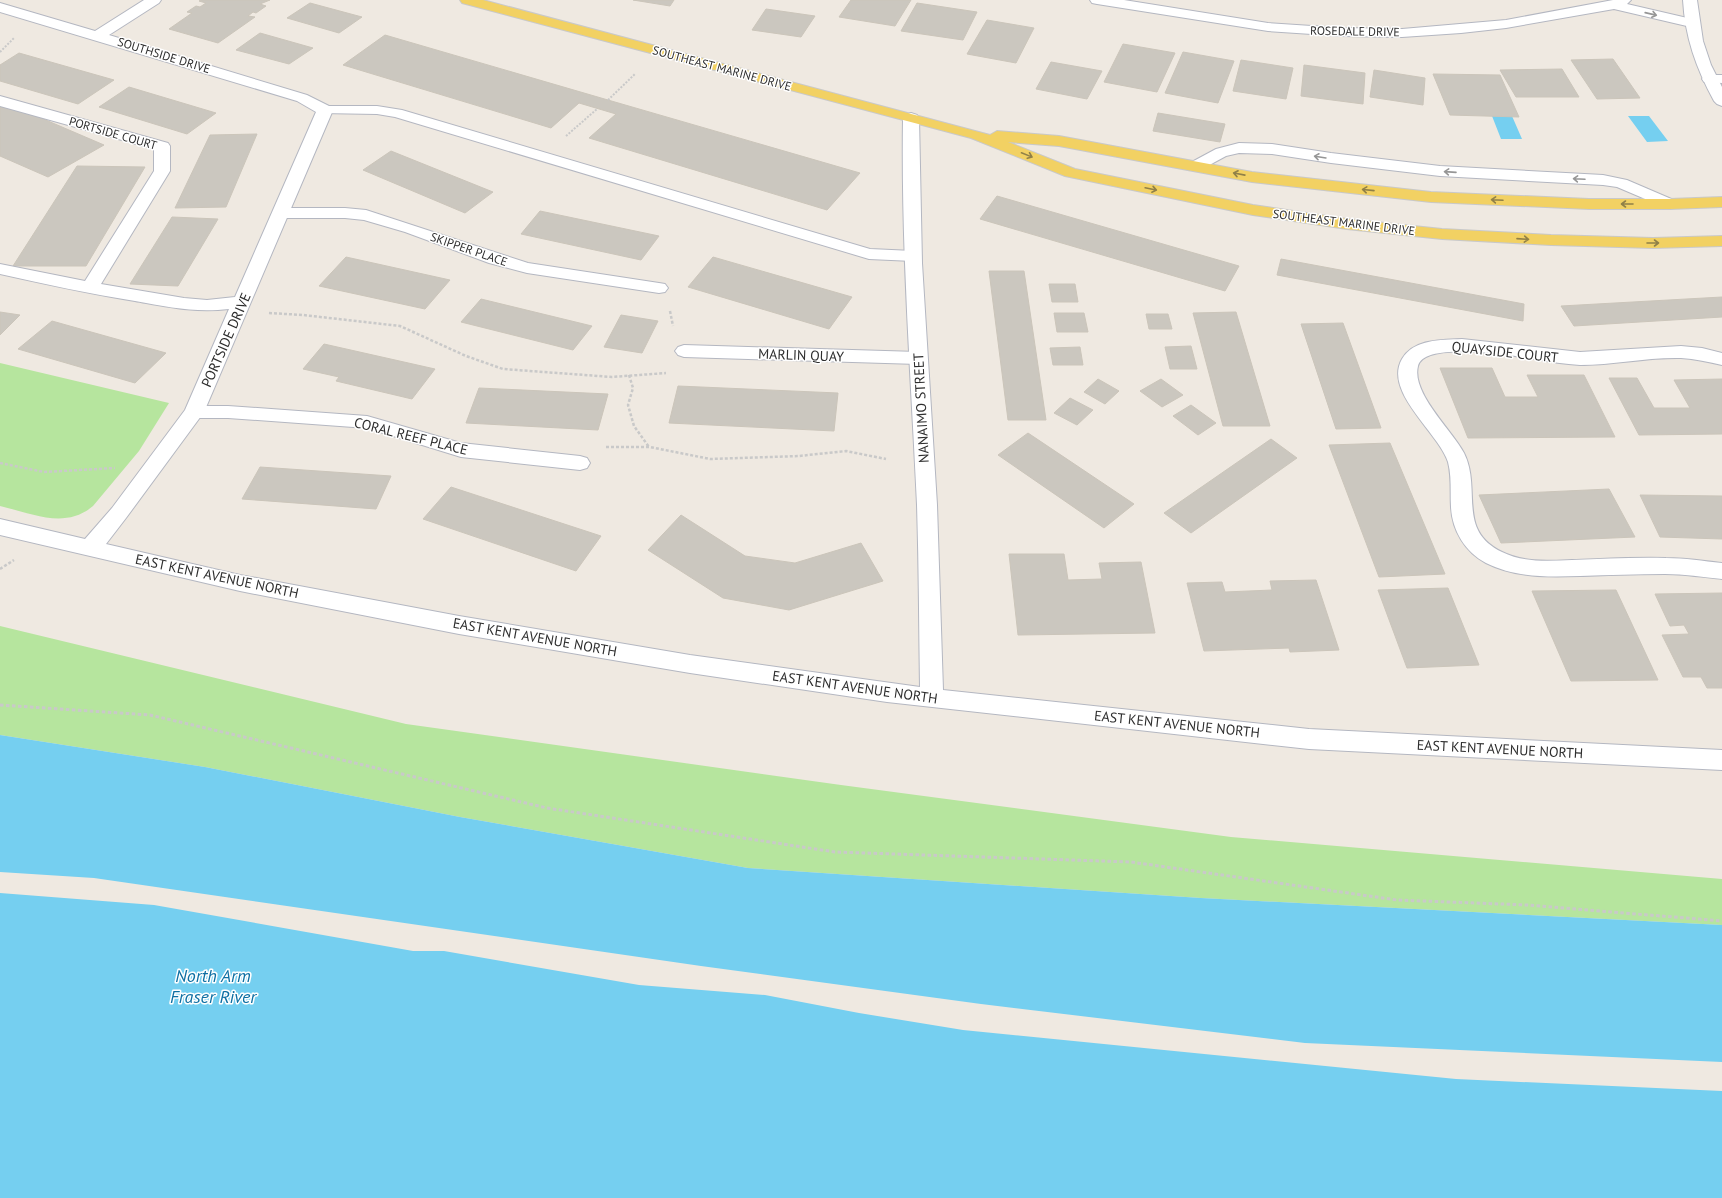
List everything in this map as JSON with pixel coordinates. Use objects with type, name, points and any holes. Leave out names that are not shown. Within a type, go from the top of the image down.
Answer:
[{"type":"main road","name":"SOUTHEAST MARINE DRIVE","points":[[467,0],[977,135],[1071,173],[1253,210],[1347,224],[1442,234],[1551,240],[1652,243],[1722,241]]},
{"type":"main road","name":"SOUTHEAST MARINE DRIVE","points":[[977,135],[1059,140],[1252,177],[1431,197],[1589,204],[1670,204],[1722,202]]},
{"type":"street","points":[[98,35],[154,0]]},
{"type":"street","name":"ROSEDALE DRIVE","points":[[1097,0],[1268,27],[1342,32],[1402,33],[1461,29],[1506,24],[1618,2],[1691,23]]},
{"type":"street","points":[[1690,0],[1691,23],[1694,40],[1716,79],[1722,101]]},
{"type":"street","name":"SOUTHSIDE DRIVE","points":[[0,7],[98,35],[302,98],[326,110]]},
{"type":"street","name":"PORTSIDE COURT","points":[[0,100],[162,146],[162,171],[90,288]]},
{"type":"street","name":"PORTSIDE DRIVE","points":[[90,548],[119,513],[194,412],[326,110]]},
{"type":"street","name":"NANAIMO STREET","points":[[911,118],[910,150],[913,256],[927,506],[932,698]]},
{"type":"street","points":[[0,270],[90,288],[184,304],[207,306],[242,302]]},
{"type":"street","name":"QUAYSIDE COURT","points":[[1722,359],[1691,352],[1673,351],[1594,358],[1565,358],[1459,344],[1440,345],[1425,349],[1414,355],[1409,366],[1408,382],[1416,399],[1452,450],[1458,461],[1462,473],[1460,503],[1462,518],[1474,542],[1486,554],[1521,567],[1538,569],[1666,566],[1722,571]]},
{"type":"street","name":"EAST KENT AVENUE NORTH","points":[[0,527],[240,583],[459,625],[690,664],[932,698],[1309,739],[1722,760]]},
{"type":"lane","points":[[326,110],[378,110],[397,113],[869,254],[913,256]]},
{"type":"lane","points":[[1196,166],[1221,152],[1239,148],[1272,149],[1412,168],[1603,180],[1621,184],[1670,204]]},
{"type":"lane","name":"SKIPPER PLACE","points":[[281,213],[345,212],[366,215],[411,229],[495,259],[527,268],[658,288]]},
{"type":"lane","name":"MARLIN QUAY","points":[[684,351],[918,358]]},
{"type":"lane","name":"CORAL REEF PLACE","points":[[194,412],[228,412],[367,422],[460,450],[580,463]]},
{"type":"path","points":[[0,52],[16,36]]},
{"type":"path","points":[[608,100],[636,74]]},
{"type":"path","points":[[542,157],[597,109]]},
{"type":"path","points":[[269,313],[303,315],[400,326],[466,356],[503,369],[612,377],[666,373],[673,359],[684,351],[674,334],[669,304],[658,288]]},
{"type":"path","points":[[629,375],[633,388],[628,405],[634,426],[650,447]]},
{"type":"path","points":[[580,463],[587,447],[650,447],[710,459],[799,456],[846,451],[886,459]]},
{"type":"path","points":[[0,463],[44,472],[121,467]]},
{"type":"path","points":[[0,704],[150,715],[548,808],[835,852],[1131,862],[1397,900],[1527,905],[1722,921]]},
{"type":"green space","points":[[0,363],[169,403],[139,451],[93,506],[82,513],[71,517],[48,518],[0,506]]},
{"type":"green space","points":[[0,626],[406,724],[841,785],[1231,837],[1722,879],[1722,925],[1201,898],[748,868],[460,817],[205,767],[0,735]]},
{"type":"water","points":[[1492,116],[1512,116],[1522,139],[1501,139]]},
{"type":"water","points":[[1628,116],[1649,116],[1668,141],[1647,142]]},
{"type":"water","name":"North Arm Fraser River","points":[[0,735],[205,767],[460,817],[748,868],[1201,898],[1722,925],[1722,1198],[0,1198]]},
{"type":"pier","points":[[0,872],[94,878],[701,966],[981,1004],[1305,1043],[1722,1062],[1722,1091],[1456,1079],[963,1030],[859,1013],[765,995],[639,985],[444,951],[413,951],[154,905],[0,893]]},
{"type":"building","points":[[270,0],[260,4],[266,6],[256,13],[253,12],[248,16],[255,17],[218,43],[169,29],[192,13],[187,12],[196,6],[200,7],[206,3],[199,1]]},
{"type":"building","points":[[633,0],[674,0],[670,6]]},
{"type":"building","points":[[851,0],[911,0],[895,26],[839,17]]},
{"type":"building","points":[[310,3],[362,17],[339,33],[287,18]]},
{"type":"building","points":[[917,3],[977,12],[963,40],[901,31]]},
{"type":"building","points":[[766,9],[815,16],[801,37],[752,30]]},
{"type":"building","points":[[987,20],[1034,28],[1016,63],[967,54]]},
{"type":"building","points":[[260,33],[313,48],[289,64],[236,50]]},
{"type":"building","points":[[385,35],[860,173],[827,210],[589,138],[616,114],[579,103],[551,128],[343,65]]},
{"type":"building","points":[[1123,44],[1175,53],[1157,92],[1104,82]]},
{"type":"building","points":[[1183,52],[1234,61],[1218,103],[1165,93]]},
{"type":"building","points":[[19,53],[114,80],[78,104],[0,81],[0,65]]},
{"type":"building","points":[[1613,59],[1640,98],[1597,99],[1571,60]]},
{"type":"building","points":[[1241,60],[1293,68],[1286,99],[1233,91]]},
{"type":"building","points":[[1051,62],[1102,71],[1087,99],[1036,89]]},
{"type":"building","points":[[1304,65],[1365,73],[1363,104],[1301,96]]},
{"type":"building","points":[[1562,69],[1579,97],[1516,97],[1500,70]]},
{"type":"building","points":[[1374,70],[1425,78],[1423,105],[1370,97]]},
{"type":"building","points":[[1433,74],[1500,75],[1519,117],[1450,115]]},
{"type":"building","points":[[129,87],[216,113],[187,134],[99,107]]},
{"type":"building","points":[[6,103],[104,145],[48,177],[0,156],[0,106]]},
{"type":"building","points":[[1158,113],[1225,124],[1220,142],[1153,131]]},
{"type":"building","points":[[257,134],[226,207],[175,208],[210,135]]},
{"type":"building","points":[[391,151],[493,192],[465,213],[363,170]]},
{"type":"building","points":[[77,166],[145,167],[86,266],[13,266]]},
{"type":"building","points":[[997,196],[1239,266],[1225,291],[980,219]]},
{"type":"building","points":[[540,211],[659,236],[641,260],[521,234]]},
{"type":"building","points":[[172,217],[218,219],[178,286],[130,284]]},
{"type":"building","points":[[346,257],[450,280],[425,309],[319,286]]},
{"type":"building","points":[[713,257],[852,297],[829,329],[688,287]]},
{"type":"building","points":[[1281,259],[1524,304],[1523,321],[1277,275]]},
{"type":"building","points":[[989,271],[1024,271],[1046,420],[1008,420]]},
{"type":"building","points":[[1049,284],[1075,284],[1078,302],[1052,302]]},
{"type":"building","points":[[1722,297],[1722,317],[1574,326],[1561,306]]},
{"type":"building","points":[[481,299],[592,326],[573,350],[461,322]]},
{"type":"building","points":[[0,312],[20,315],[0,335]]},
{"type":"building","points":[[1236,312],[1270,426],[1223,426],[1193,313]]},
{"type":"building","points":[[1054,313],[1084,313],[1088,332],[1057,332]]},
{"type":"building","points":[[1146,314],[1168,314],[1172,329],[1149,329]]},
{"type":"building","points":[[621,315],[658,321],[642,353],[604,347]]},
{"type":"building","points":[[52,321],[166,353],[135,383],[18,349]]},
{"type":"building","points":[[1343,323],[1381,428],[1336,429],[1301,324]]},
{"type":"building","points":[[324,344],[435,369],[412,399],[336,381],[339,377],[303,369]]},
{"type":"building","points":[[1191,346],[1197,369],[1170,369],[1165,347]]},
{"type":"building","points":[[1080,347],[1083,365],[1053,365],[1050,348]]},
{"type":"building","points":[[1440,368],[1492,368],[1505,397],[1538,397],[1527,375],[1584,375],[1615,437],[1468,438]]},
{"type":"building","points":[[1609,378],[1637,378],[1654,408],[1690,408],[1674,380],[1722,379],[1722,434],[1639,435]]},
{"type":"building","points":[[1098,379],[1119,391],[1105,404],[1084,392]]},
{"type":"building","points":[[1161,379],[1183,395],[1162,407],[1140,391]]},
{"type":"building","points":[[678,386],[838,393],[834,431],[669,423]]},
{"type":"building","points":[[479,388],[608,394],[598,430],[466,423]]},
{"type":"building","points":[[1070,398],[1093,410],[1077,425],[1054,413]]},
{"type":"building","points":[[1191,405],[1216,423],[1198,435],[1173,416]]},
{"type":"building","points":[[1028,433],[1134,504],[1104,528],[998,455]]},
{"type":"building","points":[[1271,439],[1297,458],[1191,533],[1164,513]]},
{"type":"building","points":[[1390,443],[1445,574],[1379,577],[1329,445]]},
{"type":"building","points":[[260,467],[391,476],[376,509],[242,499]]},
{"type":"building","points":[[451,487],[601,536],[576,571],[423,519]]},
{"type":"building","points":[[1609,489],[1635,537],[1501,543],[1479,495]]},
{"type":"building","points":[[1640,495],[1722,496],[1722,539],[1660,537]]},
{"type":"building","points":[[681,515],[745,556],[795,563],[861,543],[883,581],[789,610],[723,598],[648,550]]},
{"type":"building","points":[[1009,554],[1064,554],[1068,580],[1102,579],[1099,563],[1141,562],[1155,633],[1018,635]]},
{"type":"building","points":[[1316,580],[1339,650],[1290,652],[1289,648],[1204,651],[1187,583],[1222,582],[1225,592],[1272,590],[1270,581]]},
{"type":"building","points":[[1448,588],[1479,665],[1407,668],[1378,590]]},
{"type":"building","points":[[1616,590],[1658,680],[1571,681],[1532,591]]},
{"type":"building","points":[[1722,593],[1722,688],[1707,688],[1701,677],[1683,677],[1662,635],[1689,634],[1684,625],[1670,626],[1655,594]]}]
